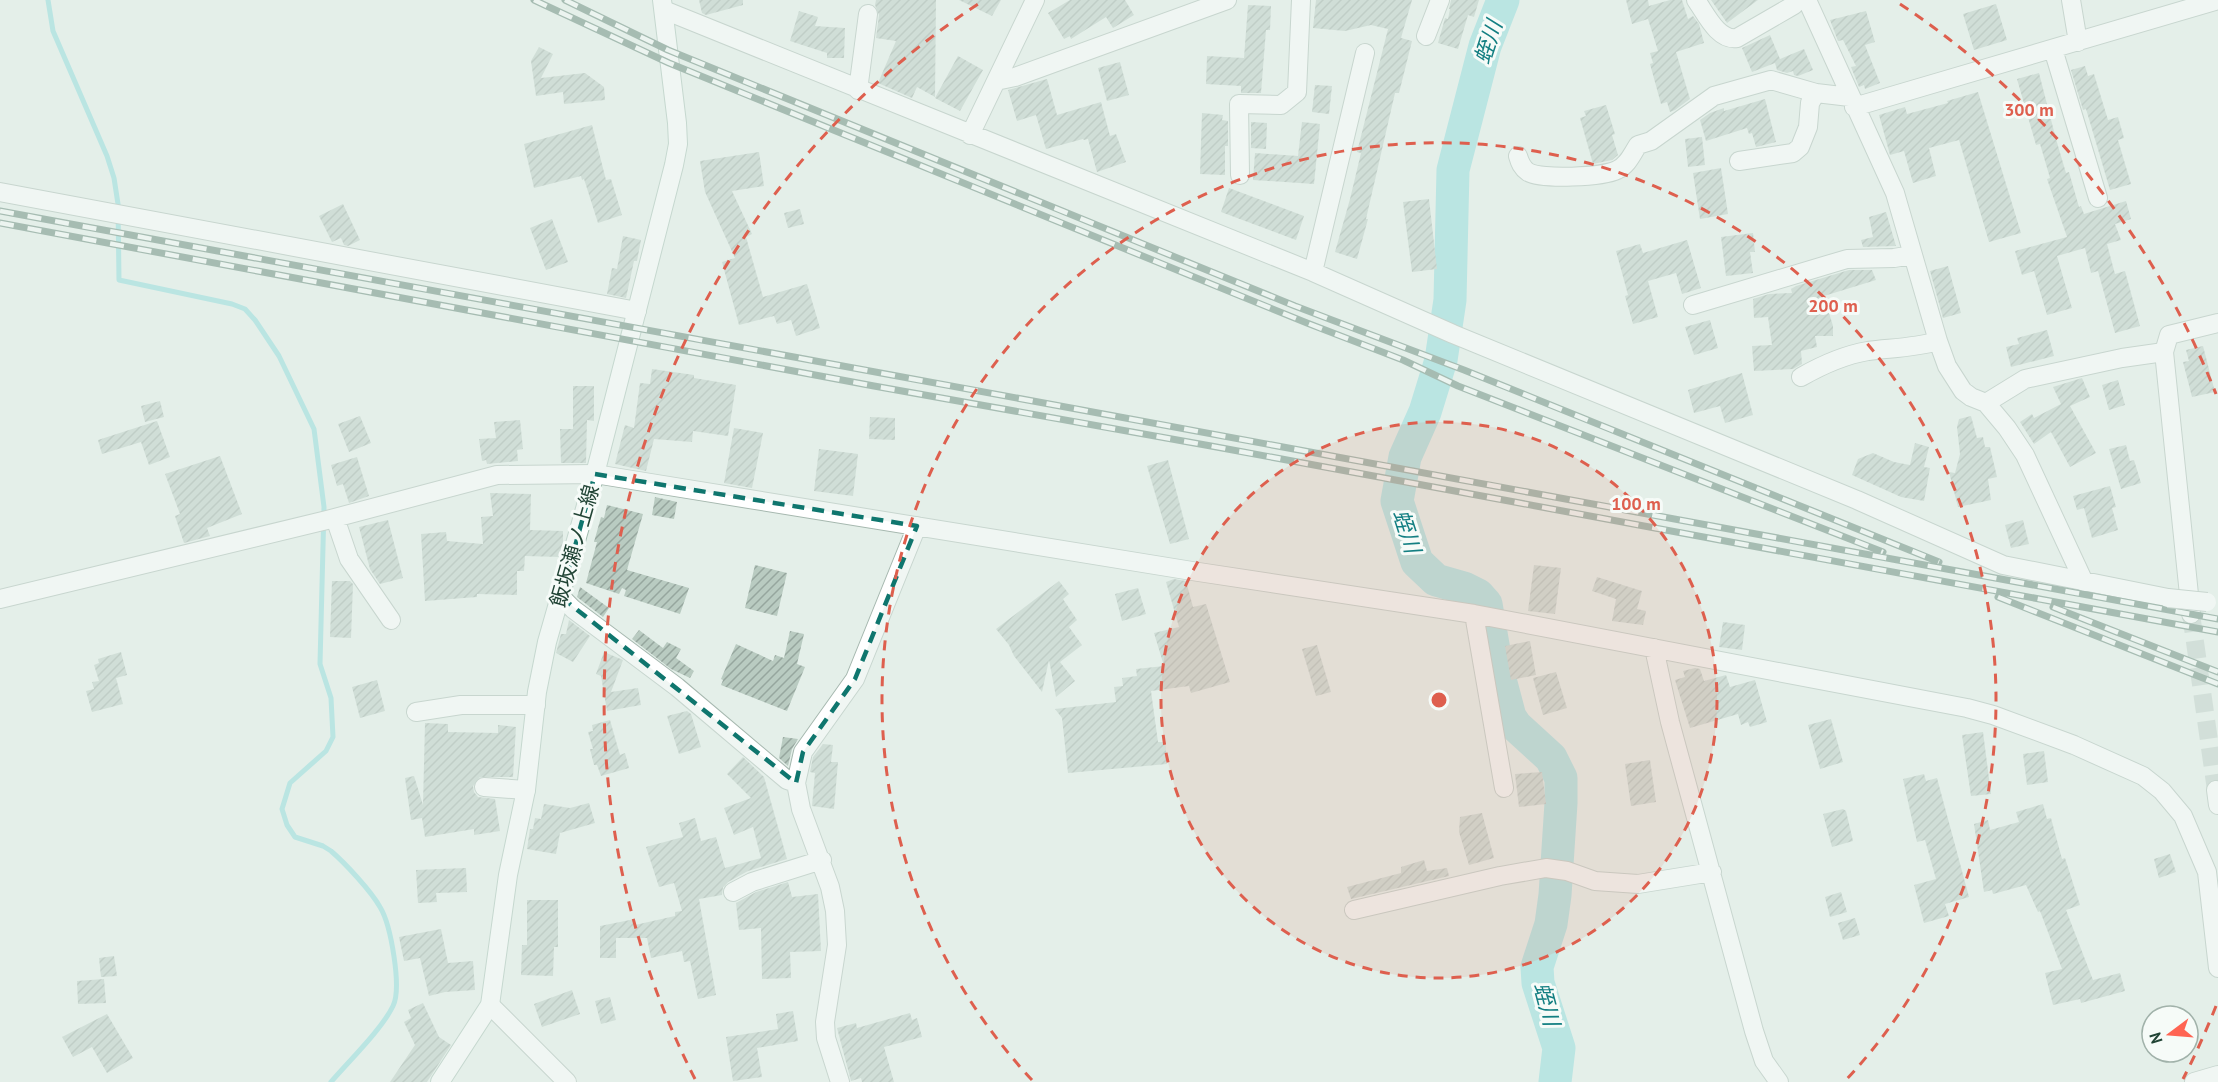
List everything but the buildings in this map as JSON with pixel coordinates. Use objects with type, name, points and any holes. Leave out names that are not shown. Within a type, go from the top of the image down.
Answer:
[{"type":"street","points":[[970,135],[1035,0]]},
{"type":"street","points":[[996,81],[1015,77],[1227,0]]},
{"type":"street","points":[[1240,175],[1239,104],[1281,105],[1297,92],[1302,0]]},
{"type":"street","points":[[1426,36],[1440,0]]},
{"type":"street","points":[[1696,0],[1717,30],[1730,39],[1737,38],[1794,5],[1798,0]]},
{"type":"street","points":[[1807,0],[1895,193],[1947,366],[1957,383],[1971,397],[1986,403],[2007,428],[2025,455],[2084,582]]},
{"type":"street","points":[[2071,0],[2078,42]]},
{"type":"street","points":[[1518,156],[1526,171],[1540,176],[1596,175],[1616,171],[1626,165],[1638,145],[1651,141],[1714,96],[1771,80],[1852,102],[2053,49],[2218,0]]},
{"type":"street","points":[[663,5],[858,90],[1313,272],[1412,317],[1857,500],[2003,564],[2168,598],[2213,603]]},
{"type":"street","name":"飯坂瀬ノ上線","points":[[440,1082],[490,1005],[508,875],[526,790],[536,705],[547,642],[595,474],[678,144],[663,5]]},
{"type":"street","points":[[858,90],[868,14]]},
{"type":"street","points":[[2053,49],[2098,198]]},
{"type":"street","points":[[1313,272],[1365,53]]},
{"type":"street","points":[[1739,161],[1793,153],[1800,147],[1808,127],[1810,103],[1816,93]]},
{"type":"street","points":[[0,192],[637,311]]},
{"type":"street","points":[[1693,305],[1847,259],[1894,258],[1912,255]]},
{"type":"street","points":[[2191,614],[2164,352],[2169,334],[2218,322]]},
{"type":"street","points":[[1801,376],[1835,360],[1866,351],[1902,348],[1938,340]]},
{"type":"street","points":[[1986,403],[2025,379],[2122,358],[2164,352]]},
{"type":"street","points":[[0,599],[335,518],[497,476],[595,474],[1477,615],[1967,708],[2074,745],[2143,776],[2162,791],[2183,816],[2207,872],[2218,968]]},
{"type":"street","points":[[335,518],[348,559],[391,620]]},
{"type":"street","points":[[840,1082],[826,1038],[825,1022],[837,945],[836,911],[822,860],[809,834],[796,783],[803,752],[855,679],[917,526]]},
{"type":"street","points":[[561,597],[573,609],[677,687],[787,780],[796,783]]},
{"type":"street","points":[[1477,615],[1504,788]]},
{"type":"street","points":[[1654,648],[1670,722],[1755,1031],[1764,1061],[1779,1082]]},
{"type":"street","points":[[416,712],[461,705],[536,705]]},
{"type":"street","points":[[484,787],[526,790]]},
{"type":"street","points":[[733,892],[753,882],[822,860]]},
{"type":"street","points":[[1354,910],[1500,876],[1546,868],[1568,871],[1594,881],[1638,884],[1712,872]]},
{"type":"street","points":[[490,1005],[567,1082]]},
{"type":"street","points":[[2194,1082],[2218,1075]]},
{"type":"highlighted area","points":[[595,474],[917,526],[855,679],[803,752],[796,783],[561,597]]},
{"type":"waterway","points":[[48,0],[53,31],[107,156],[114,178],[118,204],[119,280],[232,304],[245,309],[279,356],[314,429],[324,507],[320,664],[331,698],[333,737],[326,751],[290,783],[282,809],[287,825],[295,837],[331,851],[376,900],[388,928],[396,972],[395,997],[388,1015],[331,1082]]},
{"type":"waterway","name":"蛭川","points":[[1503,0],[1485,46],[1453,170],[1450,300],[1441,360],[1425,412],[1405,457],[1397,501],[1417,562],[1436,580],[1464,588],[1478,595],[1486,604],[1497,668],[1510,717],[1516,726],[1551,758],[1561,778],[1555,895],[1551,924],[1537,967],[1538,983],[1559,1048],[1555,1082]]},
{"type":"tunnel","points":[[2191,614],[2216,790]]},
{"type":"railway","points":[[534,0],[669,63],[1403,360],[1458,386],[1883,552]]},
{"type":"railway","points":[[565,0],[668,50],[1295,306],[1464,370],[1939,562]]},
{"type":"railway","points":[[0,211],[2218,619]]},
{"type":"railway","points":[[0,223],[874,386],[2218,632]]},
{"type":"railway","points":[[1998,597],[2218,684]]},
{"type":"railway","points":[[2053,607],[2218,672]]}]
